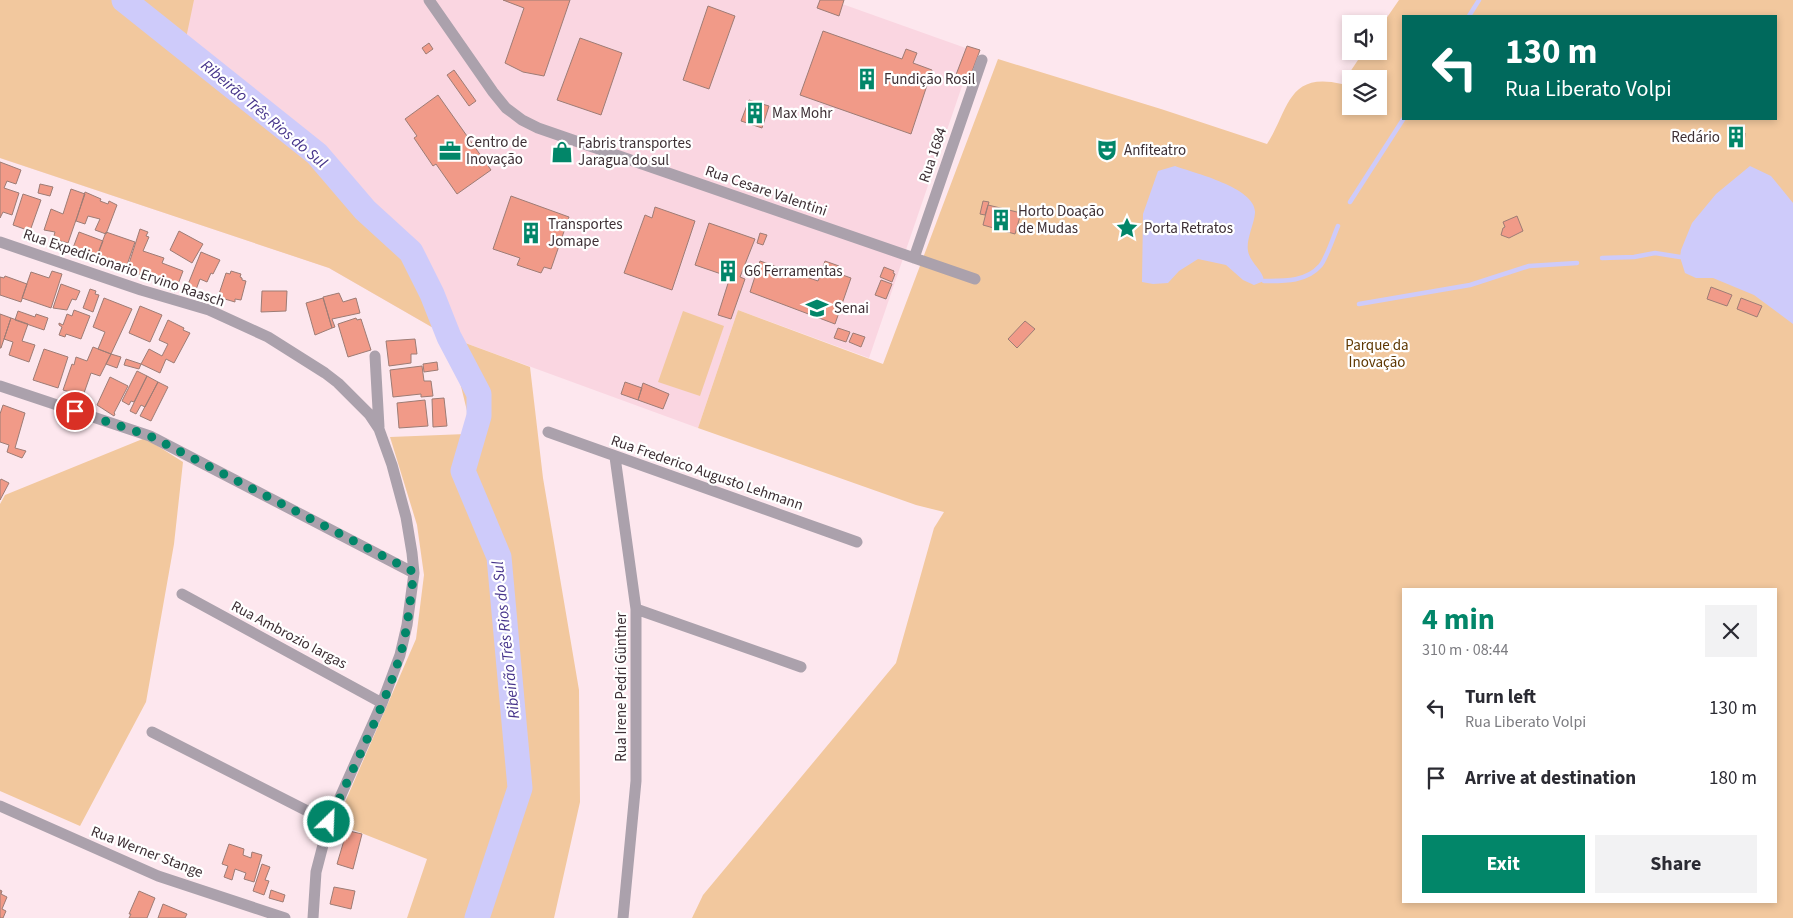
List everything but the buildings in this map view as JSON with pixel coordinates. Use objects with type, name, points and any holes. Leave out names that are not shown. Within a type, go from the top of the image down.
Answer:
[{"type":"street","name":"Rua Cesare Valentini","points":[[429,0],[493,92],[506,108],[522,120],[538,128],[975,280]]},
{"type":"street","name":"Rua 1684","points":[[914,258],[982,60]]},
{"type":"street","name":"Rua Expedicionario Ervino Raasch","points":[[0,242],[141,290],[209,310],[268,337],[325,372],[369,414],[379,429],[392,465],[406,517],[414,572],[407,625],[400,655],[382,702],[329,822],[316,872],[313,918]]},
{"type":"street","points":[[375,356],[379,429]]},
{"type":"street","points":[[0,386],[150,436],[414,572]]},
{"type":"street","name":"Rua Frederico Augusto Lehmann","points":[[548,432],[857,542]]},
{"type":"street","name":"Rua Irene Pedri Günther","points":[[615,457],[636,609],[636,782],[624,918]]},
{"type":"street","name":"Rua Ambrozio Iargas","points":[[182,594],[382,702]]},
{"type":"street","points":[[636,609],[801,668]]},
{"type":"street","points":[[152,732],[329,822]]},
{"type":"street","name":"Rua Werner Stange","points":[[0,806],[158,876],[286,918]]},
{"type":"shaded area","points":[[0,0],[831,0],[974,51],[869,358],[738,310],[698,428],[449,337],[329,268],[0,158]]},
{"type":"green space","points":[[0,0],[194,0],[184,48],[317,154],[365,210],[411,252],[432,294],[449,337],[329,268],[0,158]]},
{"type":"green space","name":"Parque da Inovação","points":[[1399,0],[1793,0],[1793,918],[692,918],[703,895],[896,663],[934,528],[944,512],[916,505],[698,428],[738,310],[883,364],[998,59],[1267,144],[1292,96],[1300,88],[1310,83],[1324,81],[1342,84],[1342,115],[1387,115],[1387,70],[1351,70],[1358,60],[1387,60],[1387,17]]},
{"type":"green space","points":[[683,311],[724,326],[700,396],[658,382]]},
{"type":"green space","points":[[449,337],[530,367],[543,478],[579,690],[580,802],[554,918],[407,918],[427,859],[336,823],[416,639],[424,575],[417,525],[390,437],[466,434],[467,411]]},
{"type":"green space","points":[[145,438],[183,462],[174,544],[146,702],[80,826],[0,791],[0,504],[5,495]]},
{"type":"water","points":[[1175,166],[1209,177],[1236,189],[1253,204],[1255,213],[1248,242],[1248,251],[1264,281],[1254,285],[1243,280],[1226,265],[1198,259],[1179,271],[1168,283],[1153,284],[1142,282],[1143,214],[1158,171]]},
{"type":"water","points":[[1750,166],[1771,176],[1793,203],[1793,324],[1754,295],[1713,278],[1696,278],[1685,273],[1680,257],[1692,223],[1716,194]]},
{"type":"waterway","name":"Ribeirão Três Rios do Sul","points":[[124,0],[317,154],[365,210],[411,252],[432,294],[449,337],[479,394],[479,416],[463,471],[499,557],[520,788],[477,918]]},
{"type":"waterway","points":[[1470,15],[1479,0]]},
{"type":"waterway","points":[[1350,202],[1403,120]]},
{"type":"waterway","points":[[1264,281],[1294,280],[1314,271],[1325,258],[1338,226]]},
{"type":"waterway","points":[[1602,258],[1634,257],[1655,253],[1680,257]]},
{"type":"waterway","points":[[1359,304],[1470,285],[1529,266],[1577,263]]},
{"type":"place","name":"Fundição Rosil","points":[[867,79]]},
{"type":"place","name":"Max Mohr","points":[[755,113]]},
{"type":"place","name":"Redário","points":[[1736,137]]},
{"type":"place","name":"Anfiteatro","points":[[1107,150]]},
{"type":"place","name":"Centro de Inovação","points":[[450,151]]},
{"type":"place","name":"Fabris transportes Jaragua do sul","points":[[562,152]]},
{"type":"place","name":"Horto Doação de Mudas","points":[[1001,220]]},
{"type":"place","name":"Porta Retratos","points":[[1127,228]]},
{"type":"place","name":"Transportes Jomape","points":[[531,233]]},
{"type":"place","name":"G6 Ferramentas","points":[[728,271]]},
{"type":"place","name":"Senai","points":[[817,308]]},
{"type":"route","points":[[75,411],[150,436],[414,572],[407,625],[400,655],[382,702],[329,822]]}]
